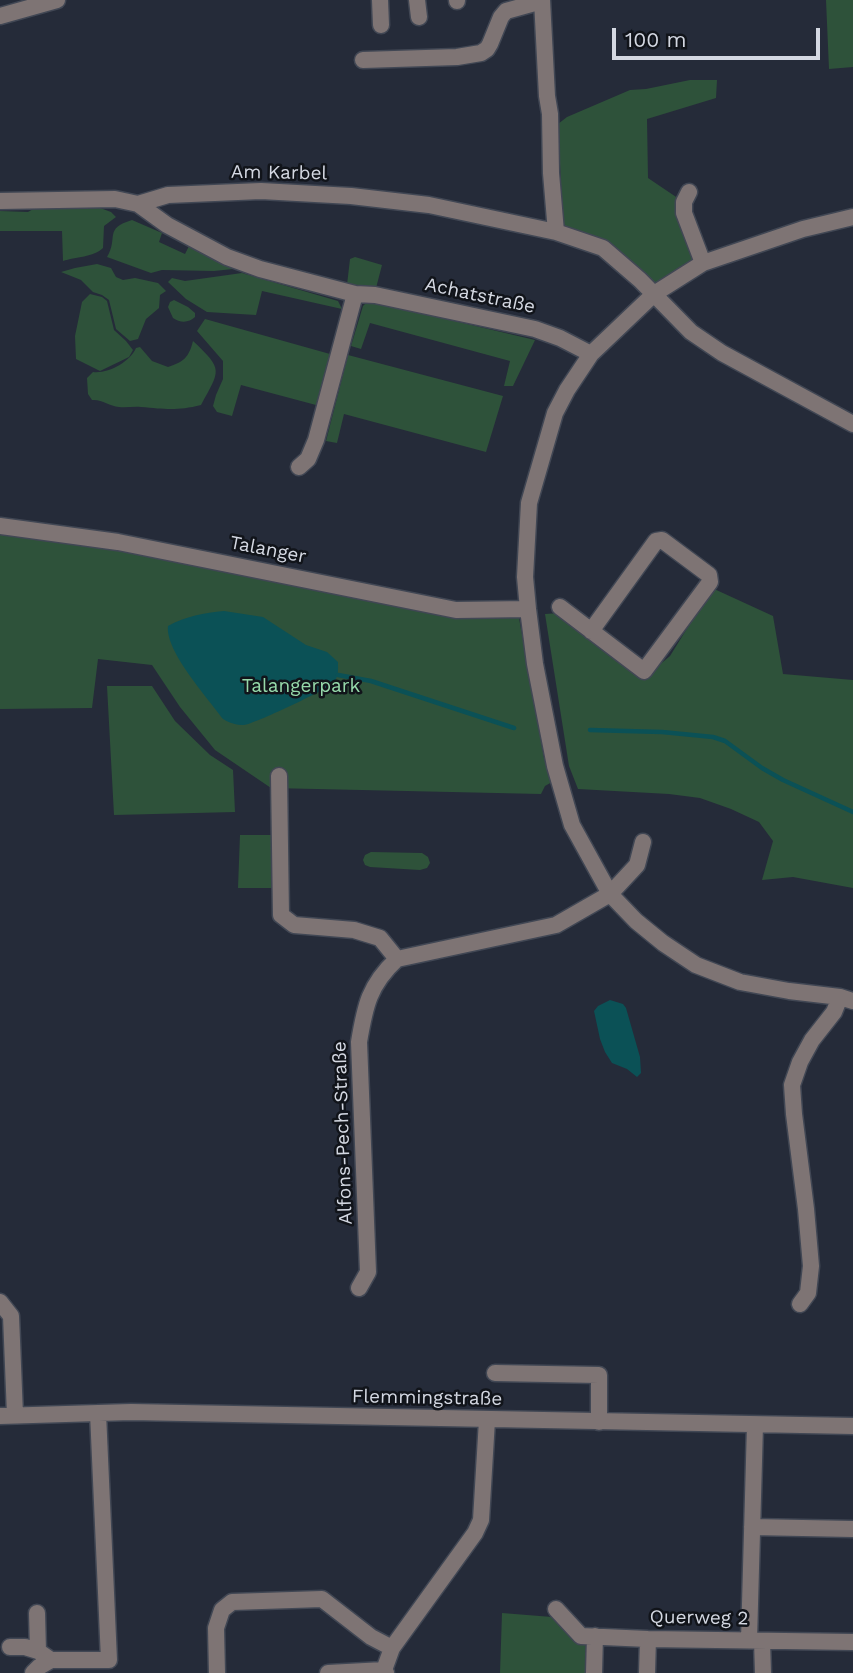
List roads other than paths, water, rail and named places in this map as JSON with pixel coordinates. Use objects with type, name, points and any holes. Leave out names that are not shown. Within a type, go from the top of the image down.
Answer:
[{"type":"street","points":[[0,16],[57,0]]},
{"type":"street","points":[[380,0],[381,25]]},
{"type":"street","points":[[417,0],[419,17]]},
{"type":"street","points":[[363,60],[457,57],[481,53],[490,44],[506,11],[542,0],[556,232]]},
{"type":"street","name":"Am Karbel","points":[[0,201],[115,199],[138,204],[168,195],[261,191],[351,196],[429,205],[556,232],[603,248],[654,293],[691,332],[722,353],[853,424]]},
{"type":"street","points":[[689,192],[684,202],[684,213],[703,263]]},
{"type":"street","name":"Achatstraße","points":[[138,204],[167,225],[228,257],[260,269],[355,294],[375,295],[535,329],[561,338],[591,354]]},
{"type":"street","points":[[846,999],[740,982],[696,965],[636,922],[610,894],[572,825],[552,753],[536,664],[526,577],[528,503],[555,414],[591,354],[654,293],[703,263],[803,229],[853,217]]},
{"type":"street","points":[[299,467],[308,459],[316,440],[355,294]]},
{"type":"street","name":"Talanger","points":[[0,526],[118,542],[456,610],[528,609]]},
{"type":"street","points":[[559,607],[644,671],[710,582],[709,575],[662,540],[656,541],[591,631]]},
{"type":"street","points":[[279,776],[281,915],[294,925],[354,930],[380,938],[397,959],[556,925],[610,894],[637,865],[643,842]]},
{"type":"street","name":"Alfons-Pech-Straße","points":[[359,1288],[368,1272],[359,1042],[370,993],[385,970],[397,959]]},
{"type":"street","points":[[800,1304],[808,1293],[811,1266],[792,1085],[812,1040],[846,999]]},
{"type":"street","points":[[0,1301],[11,1316],[8,1416]]},
{"type":"street","points":[[495,1373],[599,1375],[599,1422]]},
{"type":"street","name":"Flemmingstraße","points":[[8,1416],[131,1412],[853,1426]]},
{"type":"street","points":[[4,1647],[25,1647],[45,1655],[109,1660],[99,1413]]},
{"type":"street","points":[[328,1673],[385,1672],[392,1648],[475,1533],[481,1520],[487,1420]]},
{"type":"street","points":[[755,1425],[752,1527],[756,1640],[763,1673]]},
{"type":"street","points":[[752,1527],[853,1529]]},
{"type":"street","points":[[217,1673],[216,1628],[222,1609],[232,1602],[322,1599],[371,1637],[392,1648]]},
{"type":"street","name":"Querweg 2","points":[[556,1609],[581,1636],[853,1642]]},
{"type":"street","points":[[33,1673],[45,1655],[37,1613]]},
{"type":"street","points":[[594,1673],[595,1636]]},
{"type":"street","points":[[647,1673],[648,1639]]},
{"type":"waterway","points":[[338,675],[371,681],[514,728]]},
{"type":"waterway","points":[[590,730],[713,737],[725,741],[783,780],[853,812]]},
{"type":"park label","name":"Talangerpark","points":[[301,686]]}]
